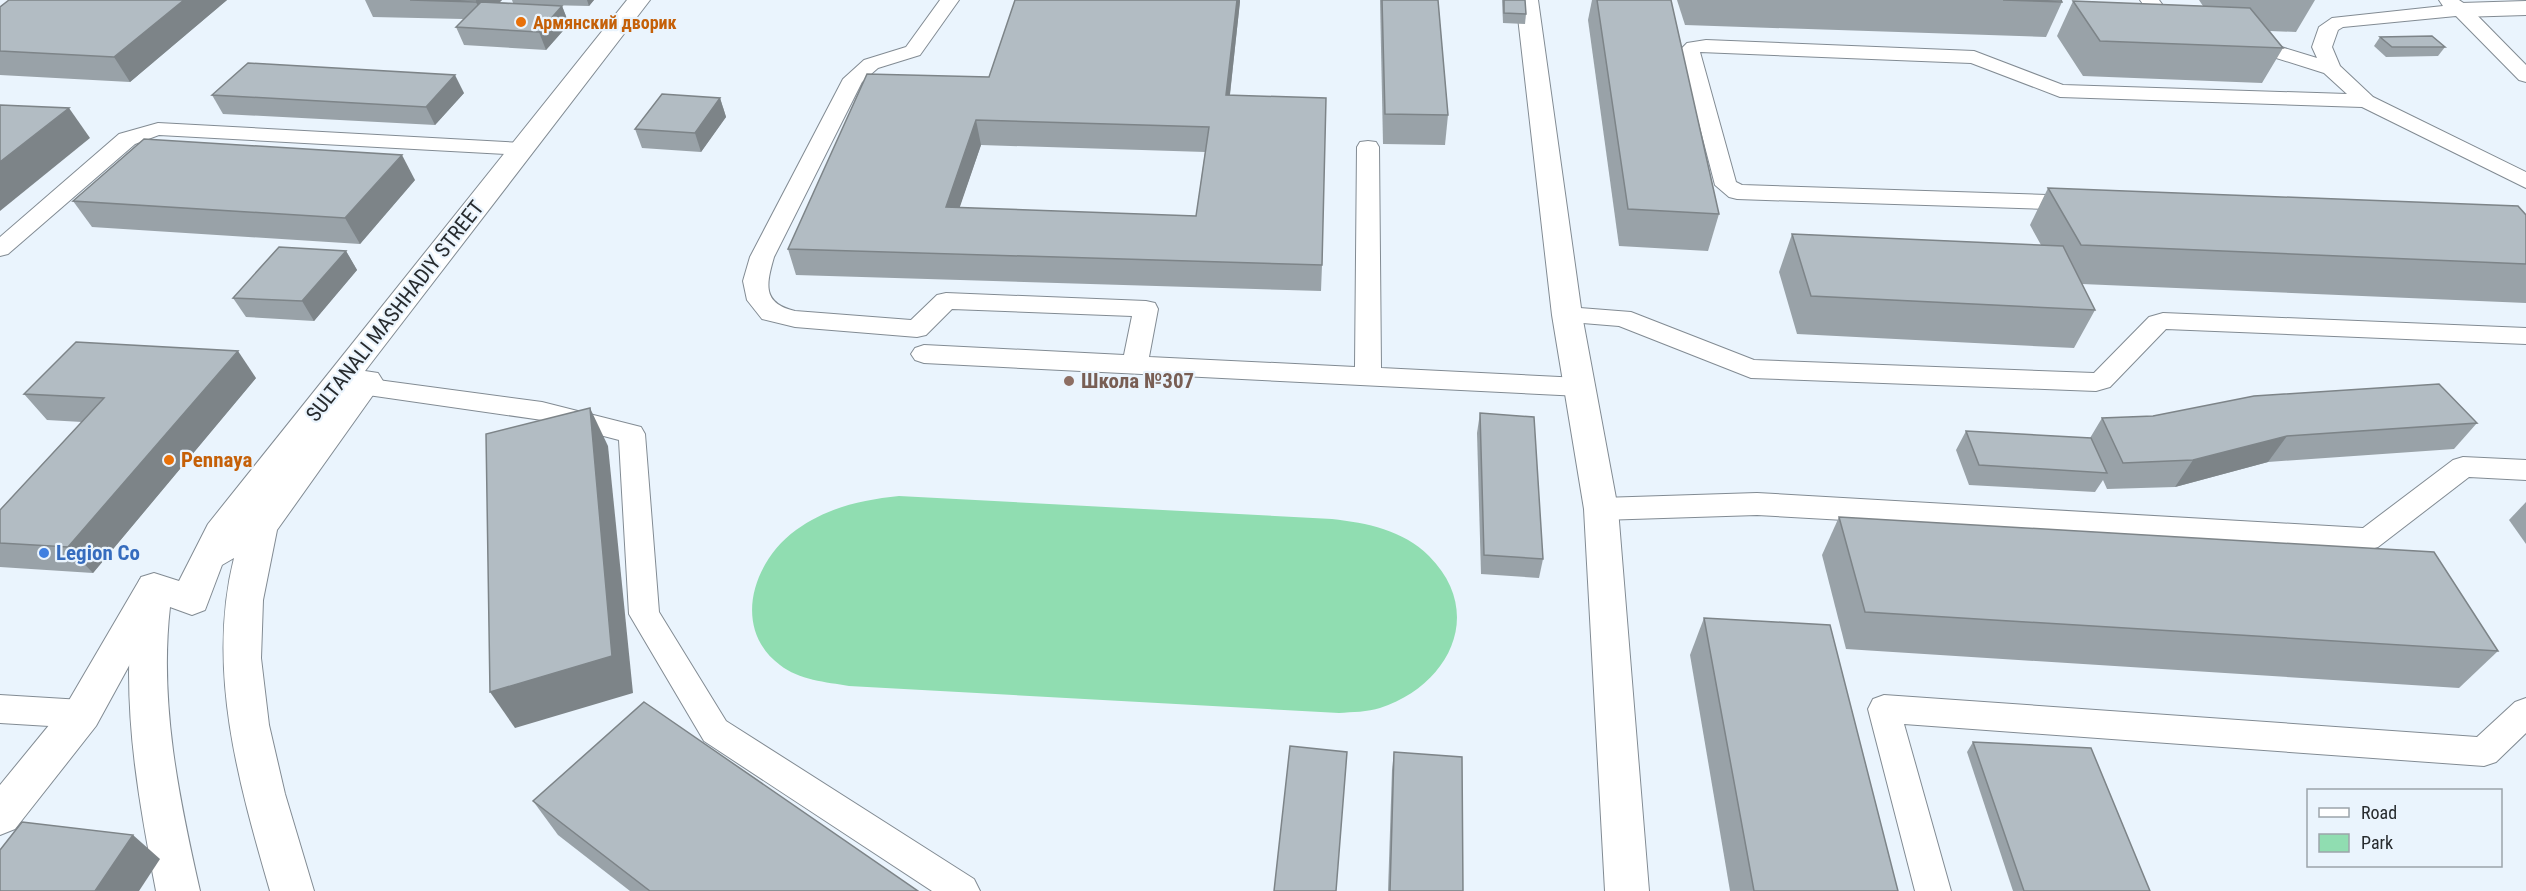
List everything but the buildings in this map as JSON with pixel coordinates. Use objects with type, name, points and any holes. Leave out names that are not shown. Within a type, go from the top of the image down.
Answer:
[{"type":"street","name":"SULTАNALI MASHHADIY STREET","points":[[154,587],[192,600],[198,578],[220,533],[639,0]]},
{"type":"street","name":"SULTАNALI MASHHADIY STREET","points":[[261,526],[363,387],[662,0]]},
{"type":"street","points":[[1527,0],[1567,315],[1601,509],[1627,891]]},
{"type":"street","points":[[2454,5],[2526,8]]},
{"type":"street","points":[[0,816],[82,714],[154,587],[261,526]]},
{"type":"street","points":[[261,526],[246,585],[242,626],[242,667],[254,749],[272,828],[292,891]]},
{"type":"street","points":[[154,587],[146,650],[147,698],[163,821],[178,891]]},
{"type":"lane","points":[[950,0],[913,51],[871,64],[853,79],[762,257],[755,281],[759,300],[771,313],[795,319],[917,329],[946,301],[1146,309],[1135,365]]},
{"type":"lane","points":[[2149,0],[2160,15],[2197,27]]},
{"type":"lane","points":[[2331,69],[2322,47],[2329,27],[2339,22],[2454,5],[2526,76]]},
{"type":"lane","points":[[2230,37],[2331,69],[2366,101],[2526,181]]},
{"type":"lane","points":[[2096,204],[1737,192],[1726,185],[1690,50],[1694,47],[1706,46],[1974,57],[2060,91],[2366,101]]},
{"type":"lane","points":[[0,249],[127,139],[158,129],[524,149]]},
{"type":"lane","points":[[1368,147],[1368,377]]},
{"type":"lane","points":[[1567,315],[1622,318],[1751,369],[2096,382],[2101,381],[2158,323],[2163,321],[2526,336]]},
{"type":"lane","points":[[924,354],[1580,387]]},
{"type":"lane","points":[[363,387],[542,411],[632,434],[644,614],[715,731],[962,891]]},
{"type":"lane","points":[[1601,509],[1757,504],[2368,539],[2463,467],[2526,470]]},
{"type":"lane","points":[[0,709],[82,714]]},
{"type":"lane","points":[[1933,891],[1884,709],[2484,752],[2526,711]]},
{"type":"green space","points":[[899,496],[1332,519],[1384,529],[1419,547],[1446,578],[1455,601],[1457,623],[1452,645],[1441,665],[1425,683],[1404,697],[1380,708],[1339,713],[849,686],[813,680],[787,670],[765,650],[756,633],[752,614],[759,577],[768,559],[796,530],[820,516],[859,502]]},
{"type":"place","name":"Армянский дворик","points":[[521,22]]},
{"type":"place","name":"Школа №307","points":[[1069,381]]},
{"type":"place","name":"Pennaya","points":[[169,460]]},
{"type":"place","name":"Legion Co","points":[[44,553]]}]
